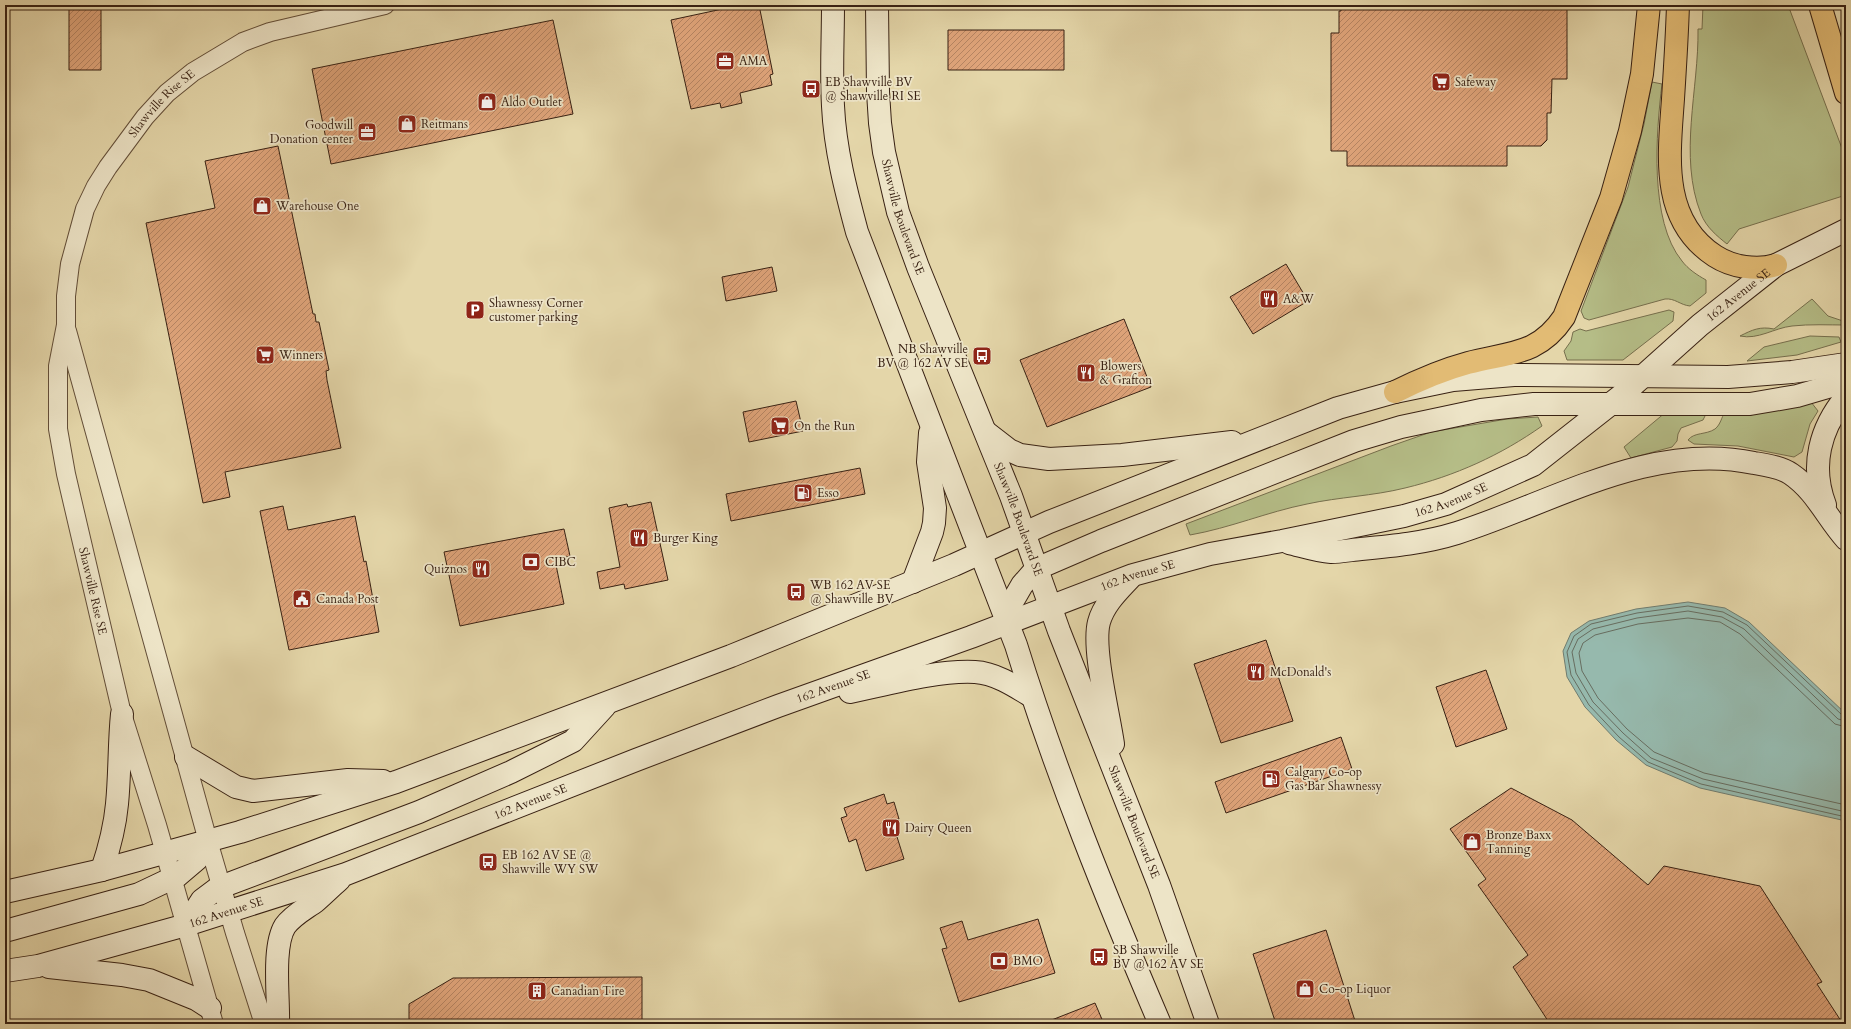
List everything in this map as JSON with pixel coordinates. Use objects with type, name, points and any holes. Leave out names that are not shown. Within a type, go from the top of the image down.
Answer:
[{"type":"highway","points":[[1395,392],[1426,376],[1470,363],[1521,352],[1539,343],[1560,322],[1593,245],[1608,205],[1628,139],[1642,74],[1649,5]]},
{"type":"highway","points":[[1678,5],[1670,135],[1670,175],[1676,206],[1692,237],[1704,249],[1722,261],[1752,268],[1764,269],[1776,265]]},
{"type":"highway","points":[[1820,5],[1846,93]]},
{"type":"highway","points":[[1831,5],[1846,44]]},
{"type":"main road","points":[[833,5],[833,107],[844,185],[858,232],[930,425],[1016,645],[1031,696],[1099,877],[1160,1024]]},
{"type":"main road","name":"Shawville Boulevard SE","points":[[877,5],[878,92],[884,152],[890,182],[918,267],[986,433],[1050,606],[1158,885],[1208,1024]]},
{"type":"main road","name":"162 Avenue SE","points":[[5,971],[38,966],[186,925],[346,874],[778,706],[971,637],[1006,622],[1133,575],[1210,554],[1404,516],[1446,504],[1534,465],[1610,404],[1700,325],[1776,265],[1846,230]]},
{"type":"main road","points":[[5,892],[102,870],[208,841],[291,817],[396,782],[607,704],[731,656],[980,554],[1024,535],[1049,522],[1338,408],[1395,392],[1453,380],[1514,375],[1642,377],[1770,375],[1846,364]]},
{"type":"main road","points":[[1006,622],[1011,604],[1022,585],[1036,569],[1347,444],[1401,427],[1482,410],[1534,404],[1750,404],[1797,396],[1838,384],[1846,379]]},
{"type":"main road","points":[[1828,514],[1820,492],[1817,469],[1819,448],[1826,427],[1846,397]]},
{"type":"main road","points":[[913,582],[934,523],[935,508],[928,462],[930,425]]},
{"type":"main road","points":[[986,433],[1009,450],[1020,455],[1049,459],[1122,455],[1263,438]]},
{"type":"main road","points":[[1282,541],[1330,552],[1396,546],[1426,541],[1456,533],[1494,520],[1584,485],[1640,468],[1683,458],[1734,458],[1769,466],[1790,474],[1808,488],[1846,539]]},
{"type":"main road","points":[[1120,784],[1101,669],[1098,638],[1099,622],[1111,597],[1133,575]]},
{"type":"main road","points":[[778,706],[909,680],[944,674],[976,672],[1006,681],[1031,696]]},
{"type":"main road","points":[[186,925],[202,900],[222,887],[419,812],[511,772],[574,741],[607,704]]},
{"type":"main road","points":[[102,870],[109,850],[117,804],[118,746],[122,714]]},
{"type":"main road","points":[[186,757],[236,787],[253,791],[348,780],[396,782]]},
{"type":"main road","points":[[5,931],[139,894],[172,878],[197,859],[208,841]]},
{"type":"main road","points":[[278,1024],[278,958],[280,940],[285,927],[296,914],[315,901],[346,874]]},
{"type":"main road","points":[[38,966],[122,975],[149,980],[196,999],[212,1016]]},
{"type":"street","name":"Shawville Rise SE","points":[[212,1016],[165,853],[122,714],[71,497],[58,429],[58,366],[66,325],[66,296],[70,264],[85,209],[96,186],[123,143],[167,94],[192,72],[243,42],[270,32],[385,5]]},
{"type":"street","name":"Shawville Rise SE","points":[[66,325],[208,841],[264,1024]]},
{"type":"green space","points":[[1703,5],[1788,5],[1846,159],[1846,195],[1739,229],[1727,244],[1712,231],[1703,219],[1694,192],[1691,169],[1691,122],[1698,29],[1702,29]]},
{"type":"green space","points":[[1652,82],[1662,84],[1658,127],[1657,176],[1664,223],[1671,244],[1682,261],[1693,272],[1706,280],[1706,293],[1690,306],[1665,299],[1589,320],[1584,318],[1581,311],[1628,187],[1644,124]]},
{"type":"green space","points":[[1812,299],[1828,316],[1846,322],[1846,325],[1792,326],[1760,335],[1747,337],[1740,336],[1756,329],[1774,329]]},
{"type":"green space","points":[[1669,310],[1674,312],[1673,321],[1623,360],[1567,360],[1564,351],[1571,341],[1573,332],[1580,329],[1586,331]]},
{"type":"green space","points":[[1810,336],[1839,337],[1841,342],[1797,355],[1747,361],[1764,347]]},
{"type":"green space","points":[[1811,402],[1818,411],[1810,424],[1802,452],[1794,457],[1738,446],[1694,444],[1688,440],[1693,436],[1715,429],[1719,425],[1725,412]]},
{"type":"green space","points":[[1666,412],[1707,412],[1703,420],[1681,428],[1677,441],[1672,447],[1631,458],[1624,447]]},
{"type":"green space","points":[[1538,417],[1542,426],[1510,446],[1460,471],[1424,483],[1393,491],[1307,504],[1190,535],[1186,524],[1431,432],[1507,419]]},
{"type":"water","points":[[1688,602],[1725,608],[1749,622],[1846,714],[1846,821],[1700,788],[1646,765],[1616,740],[1585,707],[1567,677],[1563,651],[1571,633],[1589,621],[1636,609]]},
{"type":"building","points":[[69,5],[101,5],[101,70],[69,70]]},
{"type":"building","name":"AMA","points":[[741,5],[759,5],[773,74],[770,75],[772,85],[740,93],[742,103],[721,108],[720,103],[691,109],[671,20]]},
{"type":"building","name":"Safeway","points":[[1341,5],[1541,5],[1541,8],[1567,8],[1567,79],[1552,79],[1551,113],[1547,113],[1547,140],[1541,146],[1507,146],[1507,166],[1347,166],[1347,151],[1331,151],[1331,33],[1339,33],[1339,11],[1341,11]]},
{"type":"building","points":[[553,20],[573,114],[331,164],[312,69]]},
{"type":"building","points":[[948,30],[1064,30],[1064,70],[948,70]]},
{"type":"building","points":[[278,146],[313,314],[315,314],[316,322],[319,322],[329,370],[326,371],[327,380],[341,448],[225,472],[230,497],[203,503],[146,223],[215,208],[205,161]]},
{"type":"building","name":"A&W","points":[[1286,264],[1308,301],[1253,334],[1230,297]]},
{"type":"building","points":[[772,267],[777,291],[726,301],[722,277]]},
{"type":"building","name":"Blowers & Grafton","points":[[1124,319],[1151,387],[1047,427],[1020,360]]},
{"type":"building","points":[[796,401],[803,431],[749,442],[743,412]]},
{"type":"building","points":[[860,468],[865,494],[731,521],[726,494]]},
{"type":"building","name":"Burger King","points":[[651,502],[668,580],[625,589],[624,584],[600,589],[597,572],[620,567],[609,508],[627,504],[628,507]]},
{"type":"building","points":[[283,506],[288,530],[355,516],[364,562],[366,561],[379,632],[289,650],[260,511]]},
{"type":"building","points":[[564,529],[570,556],[555,560],[564,604],[460,626],[444,552]]},
{"type":"building","points":[[1266,640],[1293,721],[1221,743],[1194,664]]},
{"type":"building","points":[[1486,670],[1507,729],[1456,747],[1436,687]]},
{"type":"building","points":[[1341,737],[1352,769],[1226,813],[1215,782]]},
{"type":"building","points":[[1511,788],[1572,820],[1648,885],[1664,866],[1760,886],[1822,982],[1817,984],[1843,1024],[1550,1024],[1513,967],[1528,955],[1478,885],[1486,879],[1450,829]]},
{"type":"building","points":[[884,794],[887,804],[894,802],[899,819],[892,821],[904,859],[866,871],[856,839],[849,842],[841,818],[847,816],[844,808]]},
{"type":"building","name":"BMO","points":[[1038,919],[1055,973],[959,1002],[942,949],[947,948],[940,928],[962,921],[968,940]]},
{"type":"building","name":"Co-op Liquor","points":[[1326,930],[1356,1024],[1276,1024],[1253,954]]},
{"type":"building","name":"Canadian Tire","points":[[642,977],[642,1024],[409,1024],[409,1004],[453,978]]},
{"type":"building","points":[[1095,1003],[1104,1024],[1044,1024],[1044,1023]]},
{"type":"place","name":"AMA","points":[[725,61]]},
{"type":"place","name":"Safeway","points":[[1441,82]]},
{"type":"place","name":"EB Shawville BV @ Shawville RI SE","points":[[811,89]]},
{"type":"place","name":"Aldo Outlet","points":[[487,102]]},
{"type":"place","name":"Reitmans","points":[[407,124]]},
{"type":"place","name":"Goodwill Donation center","points":[[367,132]]},
{"type":"place","name":"Warehouse One","points":[[262,206]]},
{"type":"place","name":"A&W","points":[[1269,299]]},
{"type":"place","name":"Shawnessy Corner customer parking","points":[[475,310]]},
{"type":"place","name":"Winners","points":[[265,355]]},
{"type":"place","name":"NB Shawville BV @ 162 AV SE","points":[[982,356]]},
{"type":"place","name":"Blowers & Grafton","points":[[1086,373]]},
{"type":"place","name":"On the Run","points":[[780,426]]},
{"type":"place","name":"Esso","points":[[803,493]]},
{"type":"place","name":"Burger King","points":[[639,538]]},
{"type":"place","name":"CIBC","points":[[531,562]]},
{"type":"place","name":"Quiznos","points":[[481,569]]},
{"type":"place","name":"WB 162 AV SE @ Shawville BV","points":[[796,592]]},
{"type":"place","name":"Canada Post","points":[[302,599]]},
{"type":"place","name":"McDonald's","points":[[1256,672]]},
{"type":"place","name":"Calgary Co-op Gas Bar Shawnessy","points":[[1271,779]]},
{"type":"place","name":"Dairy Queen","points":[[891,828]]},
{"type":"place","name":"Bronze Baxx Tanning","points":[[1472,842]]},
{"type":"place","name":"EB 162 AV SE @ Shawville WY SW","points":[[488,862]]},
{"type":"place","name":"SB Shawville BV @ 162 AV SE","points":[[1099,957]]},
{"type":"place","name":"BMO","points":[[999,961]]},
{"type":"place","name":"Co-op Liquor","points":[[1305,989]]},
{"type":"place","name":"Canadian Tire","points":[[537,991]]}]
